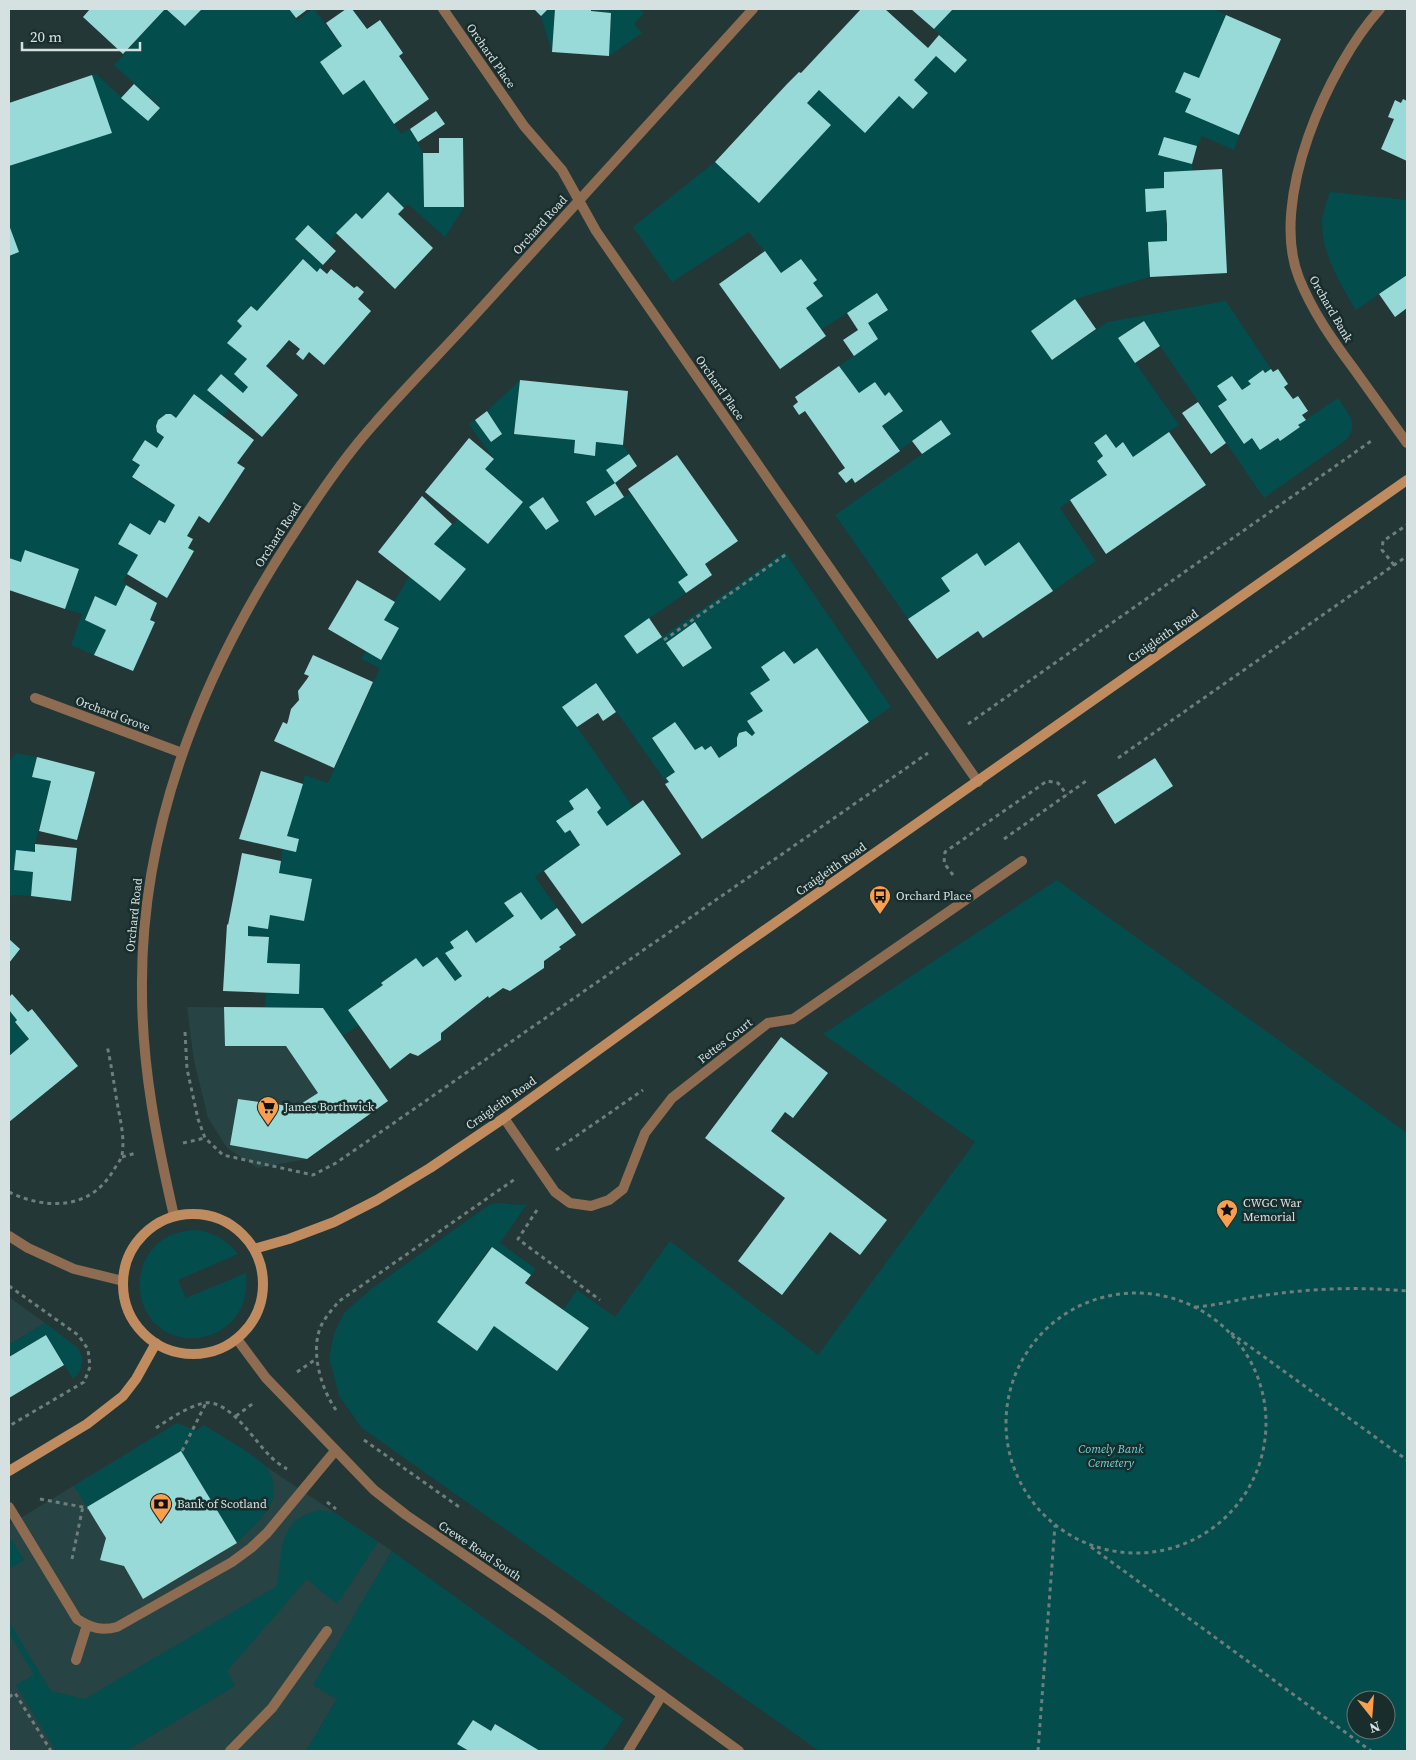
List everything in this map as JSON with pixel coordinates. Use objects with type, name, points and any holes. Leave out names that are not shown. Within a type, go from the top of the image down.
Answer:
[{"type":"main road","name":"Craigleith Road","points":[[254,1249],[289,1239],[334,1222],[377,1200],[430,1168],[504,1118],[735,951],[1407,480]]},
{"type":"main road","points":[[206,1215],[218,1218],[238,1230],[254,1249],[263,1275],[262,1296],[253,1321],[237,1339],[212,1351],[201,1353],[176,1351],[156,1342],[144,1333],[130,1312],[126,1300],[124,1281],[128,1258],[138,1240],[154,1226],[174,1216],[206,1215]]},
{"type":"main road","points":[[9,1471],[87,1424],[123,1396],[136,1379],[156,1342]]},
{"type":"street","name":"Orchard Place","points":[[443,9],[524,126],[562,170],[596,231],[978,782]]},
{"type":"street","name":"Orchard Road","points":[[174,1216],[148,1086],[142,990],[147,906],[152,871],[169,793],[201,702],[267,572],[314,502],[372,425],[438,356],[753,9]]},
{"type":"street","name":"Orchard Bank","points":[[1380,9],[1371,19],[1343,61],[1320,108],[1303,152],[1296,177],[1290,235],[1292,256],[1298,278],[1310,302],[1330,337],[1407,443]]},
{"type":"street","name":"Orchard Grove","points":[[36,698],[182,753]]},
{"type":"street","name":"Fettes Court","points":[[504,1118],[555,1192],[570,1204],[592,1206],[609,1200],[623,1189],[644,1133],[672,1098],[768,1023],[794,1019],[1022,861]]},
{"type":"street","points":[[9,1236],[28,1248],[74,1269],[124,1281]]},
{"type":"street","name":"Crewe Road South","points":[[237,1339],[266,1378],[374,1490],[406,1516],[549,1613],[739,1751]]},
{"type":"street","points":[[9,1507],[77,1619],[96,1629],[107,1629],[117,1627],[232,1562],[251,1548],[267,1533],[335,1451]]},
{"type":"street","points":[[76,1660],[87,1625]]},
{"type":"street","points":[[230,1751],[272,1708],[326,1631]]},
{"type":"street","points":[[628,1751],[662,1695]]},
{"type":"path","points":[[973,721],[1374,439]]},
{"type":"path","points":[[1394,565],[1382,550],[1383,541],[1407,525]]},
{"type":"path","points":[[664,640],[809,539]]},
{"type":"path","points":[[1118,758],[1407,556]]},
{"type":"path","points":[[185,1032],[187,1069],[198,1119],[205,1138],[223,1155],[313,1175],[344,1158],[933,750]]},
{"type":"path","points":[[953,875],[944,863],[945,852],[1047,781],[1058,783],[1067,795]]},
{"type":"path","points":[[9,1192],[37,1203],[60,1204],[79,1201],[96,1192],[108,1179],[122,1157],[124,1136],[107,1045]]},
{"type":"path","points":[[339,1415],[330,1402],[316,1359],[321,1325],[338,1302],[516,1178]]},
{"type":"path","points":[[538,1208],[518,1239],[600,1300]]},
{"type":"path","points":[[9,1286],[78,1335],[88,1349],[90,1367],[84,1382],[9,1426]]},
{"type":"path","points":[[1193,1307],[1219,1305],[1248,1298],[1303,1290],[1357,1288],[1407,1291]]},
{"type":"path","points":[[1224,1328],[1248,1357],[1262,1392],[1265,1411],[1264,1439],[1258,1467],[1251,1484],[1228,1515],[1214,1527],[1181,1545],[1162,1551],[1144,1553],[1115,1551],[1088,1544],[1071,1536],[1055,1525],[1029,1498],[1012,1464],[1006,1427],[1007,1408],[1014,1380],[1026,1355],[1051,1326],[1066,1314],[1082,1305],[1119,1295],[1138,1294],[1175,1300],[1209,1316],[1407,1460]]},
{"type":"path","points":[[156,1428],[191,1408],[207,1403],[220,1406],[236,1416],[272,1458],[291,1473]]},
{"type":"path","points":[[182,1451],[207,1403]]},
{"type":"path","points":[[358,1435],[462,1509]]},
{"type":"path","points":[[40,1499],[88,1508]]},
{"type":"path","points":[[71,1564],[83,1506]]},
{"type":"path","points":[[1038,1751],[1055,1525]]},
{"type":"path","points":[[1088,1544],[1371,1751]]},
{"type":"path","points":[[9,1697],[15,1693],[51,1751]]},
{"type":"shaded area","points":[[187,1007],[323,1008],[388,1101],[307,1159],[258,1168],[227,1148],[208,1118],[194,1061]]},
{"type":"shaded area","points":[[9,1297],[45,1323],[9,1345]]},
{"type":"shaded area","points":[[177,1423],[196,1431],[204,1425],[392,1551],[314,1685],[337,1699],[306,1751],[9,1751],[9,1525]]},
{"type":"green space","points":[[165,9],[185,26],[202,9],[289,9],[297,21],[314,9],[342,46],[320,62],[343,94],[364,80],[401,134],[410,129],[423,153],[424,207],[464,207],[445,237],[408,204],[404,208],[388,192],[362,219],[356,213],[328,243],[308,225],[295,240],[323,265],[317,272],[303,259],[257,311],[251,306],[237,321],[242,326],[228,343],[247,359],[234,374],[248,387],[243,393],[221,374],[207,390],[229,409],[223,416],[194,394],[176,418],[168,415],[161,417],[157,423],[157,432],[164,437],[157,448],[145,440],[132,460],[140,465],[132,478],[175,505],[165,523],[159,520],[150,535],[130,523],[118,544],[138,555],[123,582],[126,585],[116,606],[95,596],[85,620],[106,630],[94,655],[71,645],[82,614],[65,609],[79,569],[26,550],[21,562],[9,558],[9,256],[19,252],[9,225],[9,166],[111,133],[92,75],[96,74],[148,121],[160,107],[114,65]]},
{"type":"green space","points":[[548,9],[565,9],[555,10],[552,52],[541,16]]},
{"type":"green space","points":[[591,9],[639,9],[644,13],[634,24],[642,33],[609,56],[611,13],[591,11]]},
{"type":"green space","points":[[953,9],[1214,9],[1226,15],[1185,112],[1239,135],[1234,150],[1202,136],[1197,146],[1164,137],[1158,155],[1192,164],[1193,171],[1164,172],[1164,188],[1145,189],[1146,212],[1166,210],[1167,241],[1148,242],[1150,277],[1075,299],[1031,331],[1053,360],[1107,322],[1226,301],[1271,369],[1265,373],[1263,370],[1249,381],[1251,384],[1242,390],[1232,376],[1218,386],[1227,400],[1218,407],[1244,444],[1252,438],[1260,450],[1278,438],[1281,440],[1300,427],[1298,425],[1338,398],[1351,419],[1352,429],[1346,440],[1264,498],[1143,321],[1118,338],[1179,425],[1133,457],[1123,443],[1116,448],[1106,435],[1100,438],[1103,456],[1097,461],[1107,475],[1060,508],[1096,561],[1053,591],[1019,542],[985,566],[977,553],[941,578],[950,591],[908,619],[835,515],[951,434],[941,420],[899,451],[882,426],[903,411],[890,393],[885,396],[875,382],[859,393],[839,366],[878,339],[868,323],[888,310],[847,313],[821,330],[806,308],[822,296],[813,283],[816,280],[801,259],[781,273],[749,232],[672,282],[633,227],[715,162],[759,202],[807,103],[819,90],[899,96],[914,109],[927,93],[914,80],[936,56],[955,73],[967,60],[934,29]]},
{"type":"green space","points":[[1330,192],[1407,200],[1407,275],[1356,310],[1333,268],[1325,246],[1322,219]]},
{"type":"green space","points":[[520,380],[514,434],[575,440],[574,453],[594,456],[596,442],[623,445],[629,454],[606,470],[615,483],[586,503],[596,516],[630,493],[688,575],[679,582],[686,593],[624,636],[637,654],[785,552],[891,707],[869,722],[817,648],[794,664],[784,651],[761,667],[770,680],[751,693],[763,711],[747,721],[755,733],[752,736],[746,731],[739,733],[737,746],[719,758],[711,746],[705,750],[701,746],[695,750],[675,722],[652,738],[675,772],[666,777],[669,782],[667,783],[596,683],[563,707],[633,807],[607,826],[597,812],[601,808],[587,788],[569,801],[574,809],[565,833],[570,830],[580,845],[535,877],[557,908],[541,920],[521,892],[504,903],[514,916],[476,943],[467,930],[450,942],[454,948],[446,954],[462,976],[455,981],[437,957],[423,967],[416,958],[348,1010],[359,1025],[343,1036],[323,1008],[265,1007],[266,993],[298,994],[299,965],[267,963],[269,937],[248,936],[248,926],[268,929],[270,915],[304,921],[312,879],[279,873],[283,848],[296,852],[299,839],[287,836],[305,775],[328,783],[380,668],[361,659],[366,651],[399,628],[384,620],[409,576],[440,601],[465,569],[434,544],[458,519],[488,544],[523,502],[485,469],[494,459],[469,424],[475,420],[491,442],[502,435],[487,411]],"holes":[[[544,498],[559,521],[546,530],[530,507]],[[695,622],[712,648],[683,667],[666,643]]]},
{"type":"green space","points":[[16,753],[37,757],[32,776],[51,781],[35,844],[35,852],[16,851],[14,870],[33,872],[31,896],[14,895],[12,897],[9,894],[9,762]]},
{"type":"green space","name":"Comely Bank Cemetery","points":[[1057,880],[1407,1133],[1407,1751],[819,1751],[362,1428],[339,1396],[329,1357],[334,1334],[344,1313],[371,1289],[489,1205],[503,1203],[527,1204],[500,1243],[536,1269],[531,1275],[491,1247],[437,1322],[476,1351],[494,1326],[558,1371],[589,1328],[563,1310],[577,1290],[615,1317],[670,1241],[818,1355],[975,1142],[823,1034]]},
{"type":"green space","points":[[9,1010],[17,1020],[15,1023],[29,1039],[9,1056]]},
{"type":"green space","points":[[195,1230],[208,1232],[219,1237],[238,1254],[178,1280],[186,1298],[246,1273],[245,1298],[236,1317],[221,1330],[202,1337],[183,1337],[165,1331],[150,1318],[141,1297],[140,1276],[145,1262],[156,1245],[174,1234]]},
{"type":"green space","points":[[45,1323],[78,1348],[82,1356],[81,1369],[73,1379],[46,1335],[9,1357],[9,1345]]},
{"type":"green space","points":[[177,1423],[196,1431],[204,1425],[253,1456],[269,1471],[274,1490],[273,1500],[260,1520],[237,1543],[181,1451],[87,1507],[74,1486]]},
{"type":"green space","points":[[319,1510],[333,1512],[378,1542],[337,1604],[307,1579],[227,1671],[235,1686],[126,1751],[56,1751],[16,1685],[34,1675],[9,1633],[9,1622],[51,1691],[85,1699],[277,1586],[282,1549],[288,1529],[295,1521]]},
{"type":"green space","points":[[9,1539],[12,1540],[24,1560],[9,1569]]},
{"type":"green space","points":[[392,1551],[624,1719],[602,1751],[540,1751],[496,1724],[491,1731],[473,1720],[458,1744],[469,1751],[306,1751],[337,1699],[313,1685]]},
{"type":"building","points":[[90,9],[165,9],[123,54],[83,17]]},
{"type":"building","points":[[166,9],[202,9],[185,26]]},
{"type":"building","points":[[289,9],[308,9],[296,18]]},
{"type":"building","points":[[346,9],[352,9],[367,29],[380,20],[403,53],[399,56],[429,99],[394,124],[364,80],[343,95],[320,62],[342,46],[326,23]]},
{"type":"building","points":[[534,9],[548,9],[541,16]]},
{"type":"building","points":[[555,9],[591,9],[591,11],[611,13],[609,56],[552,52]]},
{"type":"building","points":[[861,9],[885,9],[928,48],[939,35],[967,60],[955,73],[936,56],[914,80],[928,93],[913,109],[899,96],[865,133],[819,90],[807,103],[831,125],[759,203],[715,162],[787,84],[799,72],[801,73]]},
{"type":"building","points":[[911,9],[953,9],[934,29]]},
{"type":"building","points":[[1226,15],[1281,39],[1239,135],[1185,112],[1191,99],[1175,92],[1184,72],[1199,78]]},
{"type":"building","points":[[92,75],[112,133],[9,166],[9,103]]},
{"type":"building","points":[[134,84],[160,108],[148,121],[121,98]]},
{"type":"building","points":[[1403,99],[1407,101],[1407,161],[1381,149],[1394,119],[1388,117],[1395,100],[1401,103]]},
{"type":"building","points":[[436,111],[445,124],[418,142],[410,129]]},
{"type":"building","points":[[1164,137],[1197,146],[1192,164],[1158,155]]},
{"type":"building","points":[[439,138],[463,138],[464,207],[424,207],[423,153],[439,153]]},
{"type":"building","points":[[1222,169],[1227,273],[1150,277],[1148,242],[1167,241],[1167,225],[1166,210],[1146,212],[1145,189],[1164,188],[1164,172]]},
{"type":"building","points":[[388,192],[404,208],[398,214],[433,248],[395,289],[336,233],[356,213],[362,219]]},
{"type":"building","points":[[9,225],[19,252],[9,256]]},
{"type":"building","points":[[308,225],[336,251],[323,265],[295,239]]},
{"type":"building","points":[[765,251],[781,273],[801,259],[817,280],[813,283],[823,296],[806,308],[826,336],[780,369],[719,284]]},
{"type":"building","points":[[303,259],[317,272],[320,268],[327,274],[331,269],[354,288],[357,286],[364,292],[358,299],[371,311],[324,365],[309,352],[303,360],[296,354],[300,349],[289,340],[266,366],[298,395],[262,437],[207,390],[221,374],[243,393],[248,387],[234,374],[247,359],[227,343],[242,326],[237,321],[251,306],[257,311]]},
{"type":"building","points":[[1407,275],[1407,308],[1395,317],[1379,294]]},
{"type":"building","points":[[877,293],[888,310],[868,323],[878,339],[854,356],[843,340],[858,330],[847,313]]},
{"type":"building","points":[[1075,299],[1096,329],[1052,360],[1031,331]]},
{"type":"building","points":[[1144,321],[1160,346],[1135,363],[1118,338]]},
{"type":"building","points":[[839,366],[859,393],[875,382],[885,396],[889,392],[903,411],[882,426],[900,451],[855,483],[852,478],[846,483],[838,473],[845,468],[805,411],[799,415],[793,406],[798,402],[795,397]]},
{"type":"building","points":[[1271,369],[1273,372],[1278,369],[1288,384],[1284,387],[1293,399],[1298,396],[1308,411],[1302,415],[1306,420],[1298,425],[1300,427],[1280,441],[1278,438],[1260,450],[1252,438],[1244,444],[1218,406],[1227,400],[1217,386],[1232,376],[1242,390],[1251,384],[1248,381],[1263,370],[1265,373]]},
{"type":"building","points":[[520,380],[628,391],[623,445],[596,442],[595,456],[574,453],[575,440],[514,434]]},
{"type":"building","points":[[194,394],[254,440],[237,463],[245,468],[209,523],[199,516],[187,536],[193,539],[188,548],[194,551],[167,598],[127,574],[138,555],[118,544],[130,523],[150,535],[159,520],[165,523],[175,505],[132,477],[140,465],[132,460],[145,440],[157,448],[164,437],[157,432],[158,420],[166,414],[171,414],[176,418]]},
{"type":"building","points":[[1198,402],[1226,443],[1211,454],[1182,413]]},
{"type":"building","points":[[487,411],[502,434],[491,442],[475,420]]},
{"type":"building","points":[[941,420],[951,434],[922,454],[912,441]]},
{"type":"building","points":[[1169,432],[1206,485],[1106,554],[1070,500],[1107,475],[1097,461],[1103,456],[1094,443],[1106,434],[1116,448],[1123,442],[1133,457]]},
{"type":"building","points":[[469,438],[494,459],[485,469],[523,502],[488,544],[425,492]]},
{"type":"building","points":[[629,454],[637,466],[615,483],[606,470]]},
{"type":"building","points":[[677,455],[738,541],[705,564],[712,575],[686,593],[678,582],[688,575],[628,489]]},
{"type":"building","points":[[615,483],[624,497],[595,516],[586,502]]},
{"type":"building","points":[[422,496],[452,524],[434,544],[466,569],[440,601],[378,552]]},
{"type":"building","points":[[543,497],[559,521],[546,530],[529,507]]},
{"type":"building","points":[[1019,542],[1053,591],[983,638],[978,631],[937,659],[908,619],[950,591],[941,578],[977,553],[985,566]]},
{"type":"building","points":[[25,550],[79,569],[65,609],[9,590],[9,558],[21,562]]},
{"type":"building","points":[[357,580],[395,602],[384,620],[399,628],[381,660],[328,629]]},
{"type":"building","points":[[126,585],[157,603],[150,620],[155,622],[133,671],[94,655],[106,630],[85,620],[95,596],[116,606]]},
{"type":"building","points":[[649,618],[662,637],[637,654],[624,636]]},
{"type":"building","points":[[695,622],[712,648],[683,667],[666,643]]},
{"type":"building","points":[[817,648],[869,722],[702,839],[665,784],[669,782],[666,778],[675,772],[652,738],[675,722],[695,750],[702,746],[705,750],[711,746],[719,758],[737,746],[739,733],[746,731],[752,736],[755,733],[747,721],[763,711],[750,693],[770,680],[761,667],[784,651],[794,664]]},
{"type":"building","points":[[313,655],[373,682],[334,768],[274,741],[283,722],[287,724],[291,709],[299,700],[298,691],[309,676],[304,674]]},
{"type":"building","points":[[596,683],[616,712],[603,721],[598,713],[577,727],[562,707]]},
{"type":"building","points":[[37,757],[95,772],[77,840],[39,831],[51,781],[32,777]]},
{"type":"building","points":[[1155,758],[1173,786],[1115,824],[1097,795]]},
{"type":"building","points":[[261,771],[303,784],[287,836],[299,839],[296,852],[239,839]]},
{"type":"building","points":[[587,788],[601,808],[597,812],[607,826],[643,800],[681,854],[582,924],[544,871],[580,845],[570,830],[565,833],[556,821],[574,809],[569,801]]},
{"type":"building","points":[[35,844],[77,848],[71,901],[31,896],[33,872],[14,870],[16,850],[35,852]]},
{"type":"building","points":[[242,853],[281,861],[279,873],[312,879],[304,921],[270,915],[268,929],[248,926],[248,936],[269,937],[267,963],[300,964],[299,994],[223,991],[227,924]]},
{"type":"building","points":[[521,892],[541,920],[557,908],[576,935],[544,961],[544,968],[510,991],[503,988],[489,998],[488,996],[441,1033],[441,1040],[418,1056],[410,1053],[390,1069],[348,1010],[416,958],[423,967],[437,957],[455,981],[462,976],[445,953],[454,948],[450,942],[467,930],[476,943],[514,916],[504,903]]},
{"type":"building","points":[[9,939],[20,949],[9,963]]},
{"type":"building","points":[[12,994],[28,1012],[32,1009],[78,1066],[9,1122],[9,1056],[29,1039],[15,1022],[17,1020],[9,1010],[9,997]]},
{"type":"building","points":[[224,1007],[323,1008],[388,1101],[307,1159],[230,1145],[238,1099],[296,1107],[318,1093],[286,1046],[225,1046]]},
{"type":"building","points":[[781,1037],[828,1073],[793,1118],[785,1112],[771,1131],[887,1220],[860,1255],[830,1232],[782,1295],[738,1261],[785,1198],[705,1138]]},
{"type":"building","points":[[492,1247],[531,1275],[525,1283],[589,1328],[557,1371],[494,1326],[477,1351],[437,1322]]},
{"type":"building","points":[[46,1335],[64,1365],[9,1398],[9,1357]]},
{"type":"building","name":"Bank of Scotland","points":[[181,1451],[237,1543],[143,1599],[124,1566],[100,1560],[106,1538],[87,1507]]},
{"type":"building","points":[[473,1720],[491,1731],[495,1724],[540,1751],[469,1751],[457,1744]]},
{"type":"place","name":"Orchard Place","points":[[880,915]]},
{"type":"place","name":"James Borthwick","points":[[268,1126]]},
{"type":"place","name":"CWGC War Memorial","points":[[1227,1229]]},
{"type":"place","name":"Bank of Scotland","points":[[161,1523]]}]
